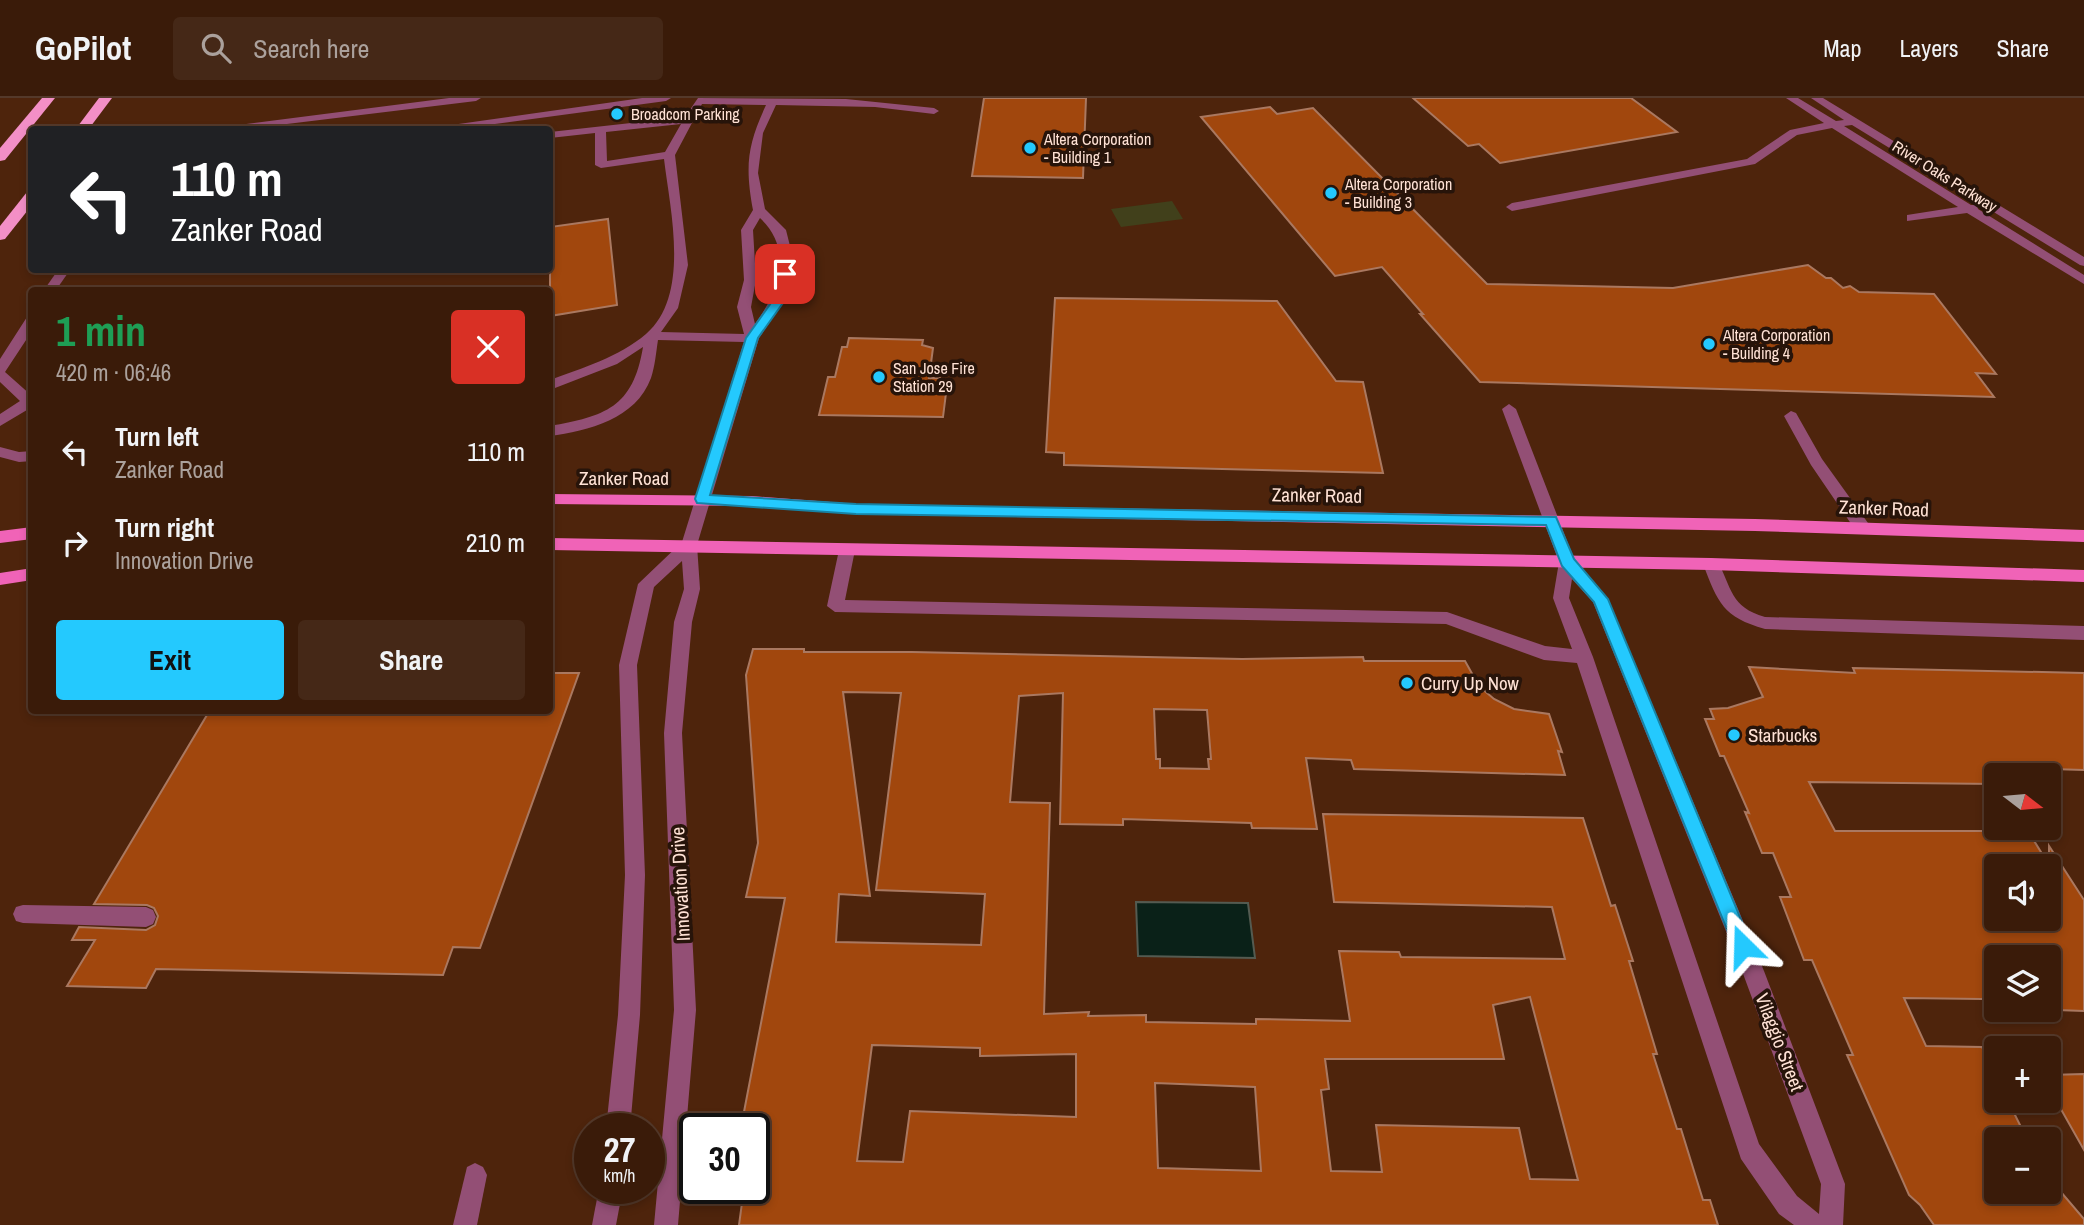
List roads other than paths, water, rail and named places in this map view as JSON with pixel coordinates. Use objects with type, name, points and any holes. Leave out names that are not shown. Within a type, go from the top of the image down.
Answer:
[{"type":"highway","points":[[0,157],[49,98]]},
{"type":"highway","points":[[84,126],[106,98]]},
{"type":"highway","points":[[0,236],[28,200]]},
{"type":"main road","name":"Zanker Road","points":[[553,499],[702,499],[856,509],[1862,527],[2084,536]]},
{"type":"main road","points":[[0,537],[28,534]]},
{"type":"main road","points":[[553,544],[1711,564],[2084,576]]},
{"type":"main road","points":[[0,579],[28,575]]},
{"type":"street","points":[[239,126],[476,98]]},
{"type":"street","points":[[452,126],[666,98]]},
{"type":"street","name":"River Oaks Parkway","points":[[1791,98],[2084,281]]},
{"type":"street","name":"River Oaks Parkway","points":[[1816,98],[2084,262]]},
{"type":"street","points":[[553,430],[590,422],[633,398],[643,380],[652,336],[671,307],[682,265],[668,155],[700,99],[801,100],[900,105],[934,111],[896,115],[797,109],[772,100]]},
{"type":"street","points":[[759,210],[752,173],[754,151],[772,100]]},
{"type":"street","points":[[553,135],[689,120]]},
{"type":"street","points":[[1512,207],[1751,162],[1794,132],[1853,121]]},
{"type":"street","points":[[600,130],[601,164],[668,155]]},
{"type":"street","points":[[1911,218],[1990,205]]},
{"type":"street","name":"Innovation Drive","points":[[666,1225],[685,1010],[673,733],[683,622],[692,589],[689,545],[752,338],[779,300],[785,274],[786,254],[780,230],[759,210],[747,230],[750,280],[744,307],[752,338]]},
{"type":"street","points":[[0,369],[28,326]]},
{"type":"street","points":[[553,384],[612,361],[652,336],[752,338]]},
{"type":"street","points":[[0,375],[28,398]]},
{"type":"street","points":[[0,421],[28,401]]},
{"type":"street","name":"Vilaggio Street","points":[[1509,409],[1567,562],[1601,599],[1753,971],[1833,1184],[1831,1225]]},
{"type":"street","points":[[1791,416],[1816,461],[1862,527]]},
{"type":"street","points":[[0,452],[28,456]]},
{"type":"street","points":[[620,1113],[629,1015],[635,875],[628,665],[646,584],[689,545]]},
{"type":"street","points":[[847,550],[835,606],[1447,618],[1544,653],[1584,657]]},
{"type":"street","points":[[1567,562],[1561,598],[1584,657],[1749,1151],[1788,1205],[1813,1225]]},
{"type":"street","points":[[1711,564],[1730,607],[1744,618],[1765,623],[2084,634]]},
{"type":"street","points":[[23,914],[146,917]]},
{"type":"street","points":[[465,1225],[475,1175]]},
{"type":"street","points":[[604,1225],[608,1204]]},
{"type":"place","name":"Broadcom Parking","points":[[617,114]]},
{"type":"place","name":"Altera Corporation - Building 1","points":[[1030,148]]},
{"type":"place","name":"Altera Corporation - Building 3","points":[[1331,193]]},
{"type":"place","name":"Altera Corporation - Building 4","points":[[1709,344]]},
{"type":"place","name":"San Jose Fire Station 29","points":[[879,377]]},
{"type":"place","name":"Curry Up Now","points":[[1407,683]]},
{"type":"place","name":"Starbucks","points":[[1734,735]]}]
